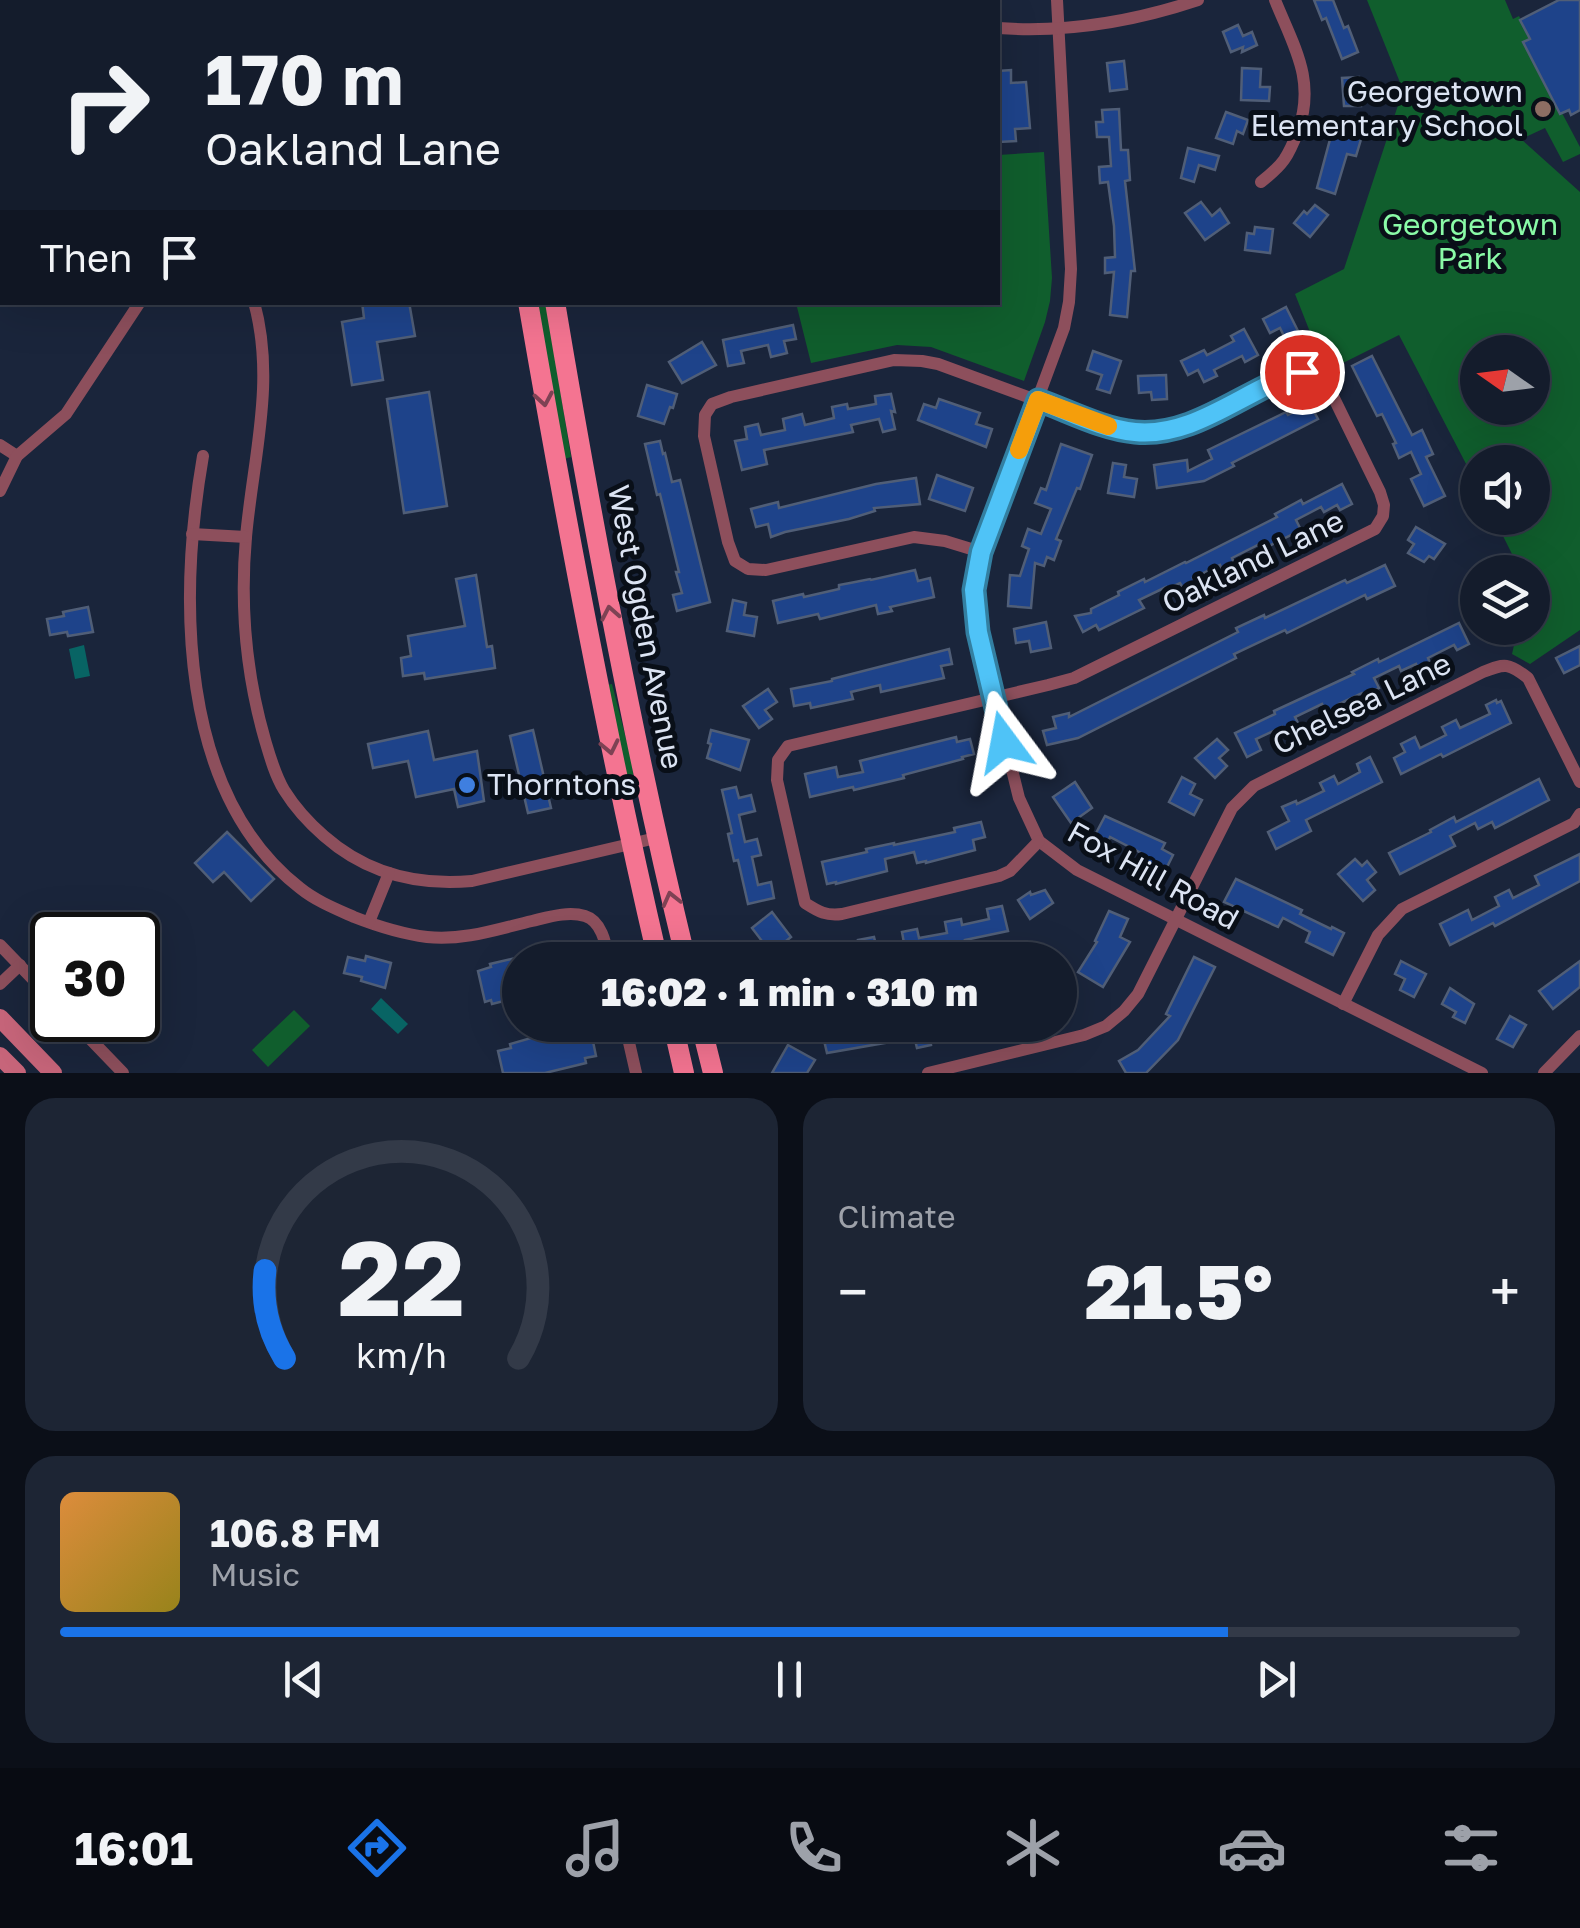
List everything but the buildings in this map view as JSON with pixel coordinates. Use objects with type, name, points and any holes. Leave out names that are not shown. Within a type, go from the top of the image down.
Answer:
[{"type":"main road","name":"West Ogden Avenue","points":[[529,305],[594,669],[654,942]]},
{"type":"main road","name":"West Ogden Avenue","points":[[556,305],[614,638],[682,942]]},
{"type":"main road","points":[[558,480],[586,485]]},
{"type":"main road","points":[[0,1018],[53,1073]]},
{"type":"main road","points":[[677,1042],[684,1073]]},
{"type":"main road","points":[[705,1042],[713,1073]]},
{"type":"main road","points":[[0,1056],[17,1073]]},
{"type":"street","name":"Fox Hill Road","points":[[1057,0],[1071,282],[1064,328],[981,552],[974,590],[974,610],[1018,798],[1040,841],[1077,870],[1482,1073]]},
{"type":"street","points":[[1000,28],[1059,30],[1128,20],[1198,0]]},
{"type":"street","points":[[1261,182],[1281,167],[1306,104],[1304,77],[1275,0]]},
{"type":"street","points":[[0,492],[17,456],[66,414],[138,305]]},
{"type":"street","points":[[255,305],[262,342],[264,403],[246,538],[244,608],[251,682],[270,758],[282,788],[331,842],[362,862],[389,874],[432,882],[472,881],[656,838]]},
{"type":"street","points":[[981,552],[946,540],[914,537],[766,570],[748,569],[735,561],[728,542],[704,436],[705,416],[712,404],[731,397],[908,360],[938,364],[1038,400]]},
{"type":"street","name":"Oakland Lane","points":[[994,698],[1048,686],[1090,670],[1375,529],[1383,516],[1384,505],[1376,483],[1326,382],[1313,373],[1292,374],[1193,422],[1158,432],[1121,430],[1038,400]]},
{"type":"street","points":[[0,445],[17,456]]},
{"type":"street","points":[[203,456],[192,534],[193,658],[216,770],[230,802],[262,850],[301,889],[368,922],[424,937],[444,938],[582,914],[600,929],[604,942]]},
{"type":"street","points":[[192,534],[246,538]]},
{"type":"street","name":"Chelsea Lane","points":[[928,1073],[1074,1038],[1106,1026],[1138,994],[1232,808],[1254,786],[1496,667],[1514,666],[1528,678],[1580,782]]},
{"type":"street","points":[[994,698],[788,746],[776,770],[806,903],[830,915],[974,883],[1010,870],[1040,841]]},
{"type":"street","points":[[1343,1004],[1378,935],[1402,909],[1574,823],[1580,814]]},
{"type":"street","points":[[368,922],[389,874]]},
{"type":"street","points":[[0,944],[30,976]]},
{"type":"street","points":[[0,984],[20,965]]},
{"type":"street","points":[[1544,1073],[1580,1036]]},
{"type":"street","points":[[93,1042],[123,1073]]},
{"type":"street","points":[[629,1042],[636,1073]]},
{"type":"green space","name":"Georgetown Park","points":[[1367,0],[1505,0],[1513,19],[1519,16],[1530,39],[1524,43],[1580,147],[1580,154],[1563,162],[1545,128],[1521,139],[1580,192],[1580,630],[1530,664],[1512,654],[1514,645],[1550,645],[1550,555],[1512,555],[1502,535],[1550,535],[1550,445],[1460,445],[1460,452],[1399,335],[1329,370],[1323,365],[1295,294],[1344,269],[1403,90]]},
{"type":"green space","points":[[1044,152],[1050,301],[1024,381],[931,347],[897,345],[811,363],[796,305],[1000,305],[1000,155]]},
{"type":"green space","points":[[537,305],[546,305],[548,315],[571,457],[564,459]]},
{"type":"green space","points":[[612,684],[632,762],[635,798],[630,799],[606,685]]},
{"type":"green space","points":[[294,1010],[310,1026],[268,1067],[252,1050]]},
{"type":"shaded area","points":[[84,645],[90,676],[75,679],[69,649]]},
{"type":"shaded area","points":[[381,998],[408,1024],[398,1034],[371,1009]]},
{"type":"slow traffic","points":[[1019,450],[1038,400],[1108,426]]},
{"type":"place","name":"Georgetown Elementary School","points":[[1543,109]]},
{"type":"place","name":"Thorntons","points":[[467,785]]},
{"type":"route","points":[[1004,742],[978,632],[974,590],[981,552],[1038,400],[1121,430],[1158,432],[1193,422],[1302,372]]}]
